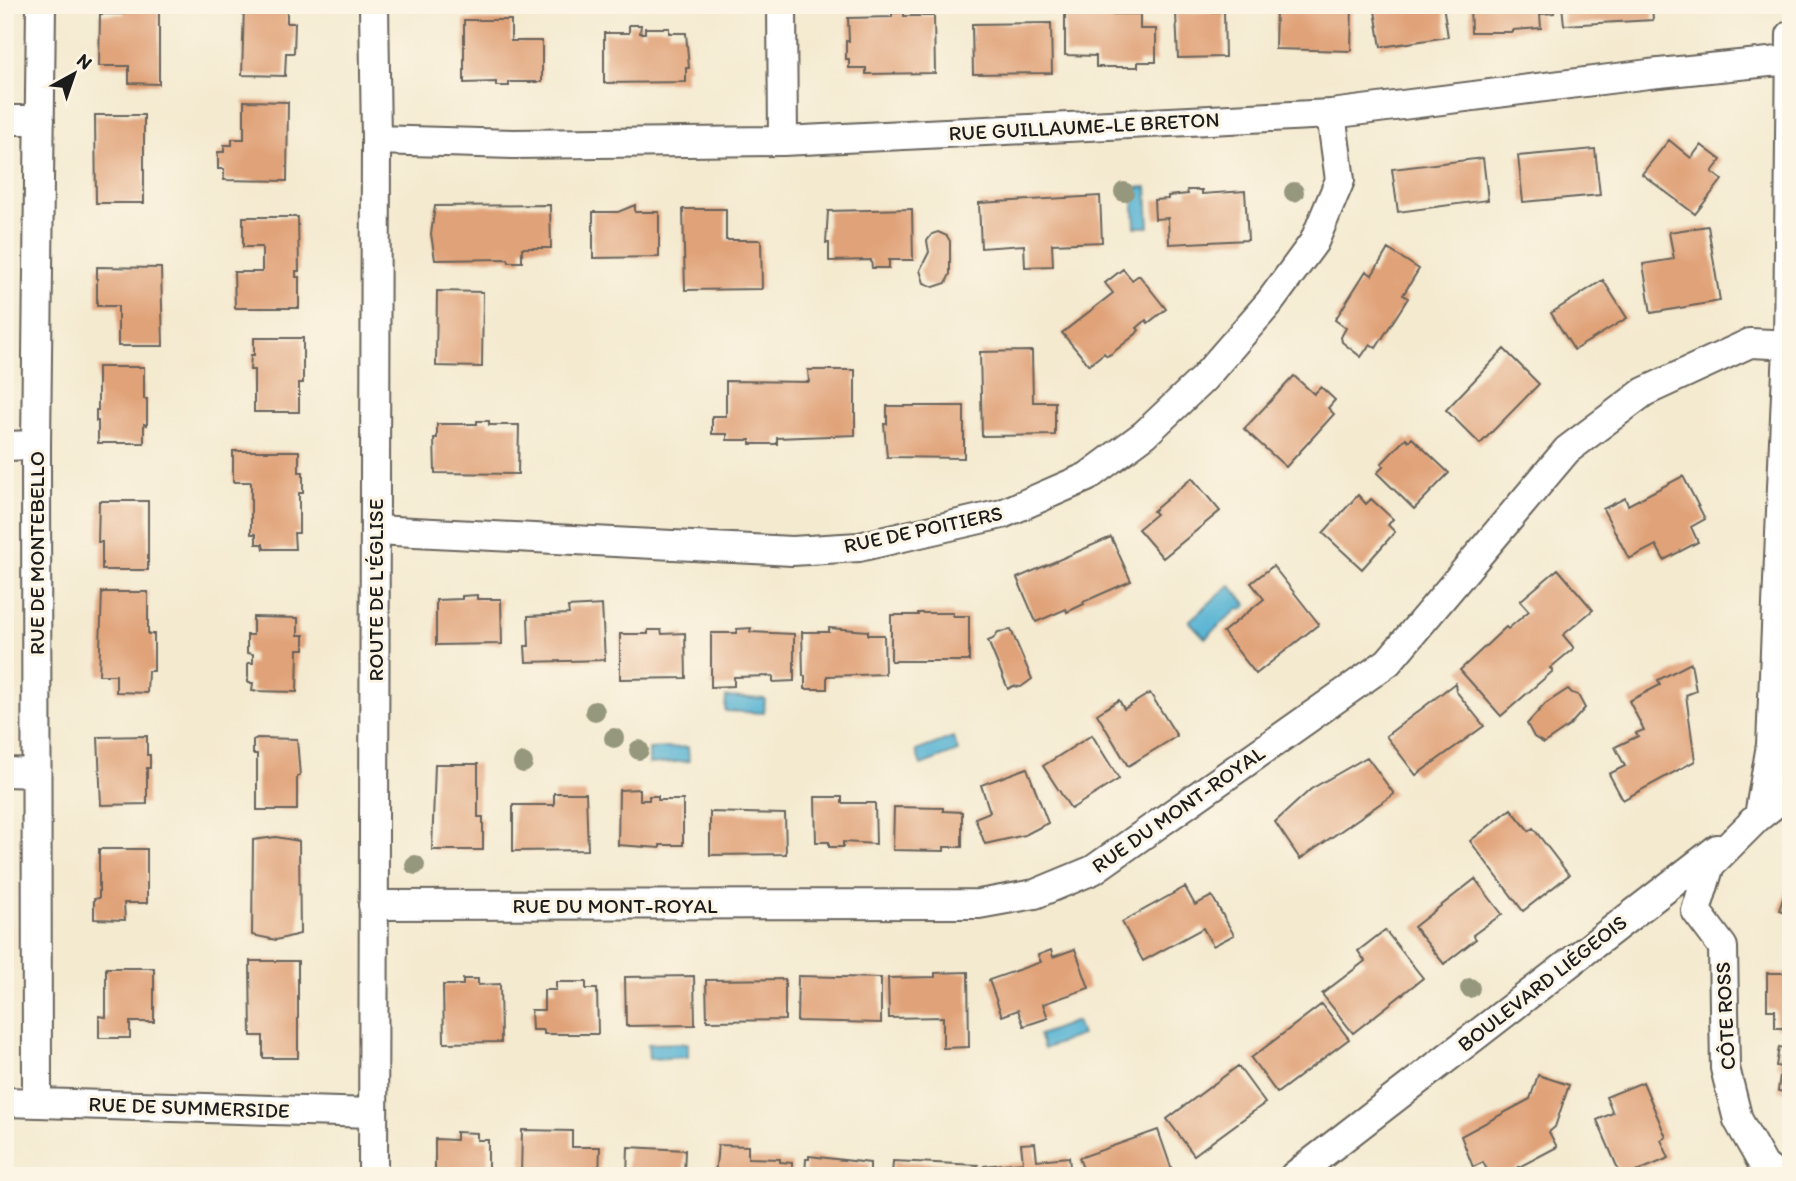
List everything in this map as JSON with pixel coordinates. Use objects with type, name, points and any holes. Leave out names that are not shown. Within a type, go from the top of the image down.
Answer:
[{"type":"street","name":"RUE DE MONTEBELLO","points":[[37,1102],[36,445],[41,5]]},
{"type":"street","name":"ROUTE DE L'ÉGLISE","points":[[373,1176],[376,140],[374,5]]},
{"type":"street","points":[[782,5],[783,141]]},
{"type":"street","points":[[1759,816],[1771,745],[1789,346],[1790,47]]},
{"type":"street","name":"RUE GUILLAUME-LE BRETON","points":[[376,140],[513,144],[783,141],[1331,114],[1649,74],[1790,47]]},
{"type":"street","name":"RUE DE POITIERS","points":[[375,530],[792,551],[859,547],[1002,514],[1051,493],[1087,477],[1145,434],[1203,379],[1284,283],[1314,242],[1340,180],[1331,114]]},
{"type":"street","points":[[5,120],[40,120]]},
{"type":"street","name":"RUE DU MONT-ROYAL","points":[[373,905],[979,904],[1035,894],[1093,870],[1388,662],[1567,450],[1644,392],[1750,343],[1789,346]]},
{"type":"street","points":[[5,446],[36,445]]},
{"type":"street","points":[[5,772],[35,773]]},
{"type":"street","name":"BOULEVARD LIÉGEOIS","points":[[1294,1176],[1791,791]]},
{"type":"street","name":"CÔTE ROSS","points":[[1759,816],[1710,865],[1696,911],[1723,947],[1725,1068],[1738,1120],[1764,1166],[1777,1176]]},
{"type":"street","name":"RUE DE SUMMERSIDE","points":[[5,1102],[373,1113]]},
{"type":"water","points":[[1147,187],[1149,227],[1135,227],[1133,188]]},
{"type":"water","points":[[1230,585],[1247,605],[1241,610],[1239,608],[1205,638],[1189,621]]},
{"type":"water","points":[[726,697],[765,699],[764,713],[725,711]]},
{"type":"water","points":[[953,737],[958,751],[921,765],[916,751]]},
{"type":"water","points":[[688,747],[689,761],[649,764],[649,749]]},
{"type":"water","points":[[1076,1021],[1081,1035],[1044,1049],[1039,1035]]},
{"type":"water","points":[[688,1043],[688,1057],[649,1059],[648,1044]]},
{"type":"building","points":[[124,5],[159,5],[159,84],[129,83],[129,66],[99,66],[100,14],[124,14]]},
{"type":"building","points":[[244,5],[287,5],[287,23],[295,23],[294,53],[286,53],[285,76],[242,75]]},
{"type":"building","points":[[1086,5],[1106,5],[1106,14],[1140,14],[1140,29],[1156,29],[1156,62],[1138,62],[1138,67],[1096,67],[1096,56],[1065,55],[1065,13],[1086,14]]},
{"type":"building","points":[[1276,5],[1352,5],[1351,51],[1275,49]]},
{"type":"building","points":[[1374,5],[1443,5],[1448,37],[1381,47]]},
{"type":"building","points":[[1470,5],[1553,5],[1554,13],[1540,14],[1541,28],[1513,32],[1471,32]]},
{"type":"building","points":[[1562,5],[1652,5],[1653,20],[1564,25]]},
{"type":"building","points":[[1686,5],[1737,5],[1736,10],[1686,8]]},
{"type":"building","points":[[1224,11],[1225,57],[1178,58],[1176,13]]},
{"type":"building","points":[[904,12],[904,16],[934,16],[935,73],[866,74],[866,68],[849,68],[849,59],[846,59],[846,41],[849,41],[848,18],[892,17],[892,13]]},
{"type":"building","points":[[464,20],[511,20],[511,41],[542,41],[542,82],[509,82],[509,86],[496,86],[496,82],[464,83]]},
{"type":"building","points":[[1051,23],[1052,73],[973,74],[972,24]]},
{"type":"building","points":[[629,25],[641,25],[640,33],[645,33],[645,28],[669,28],[669,33],[686,33],[689,68],[686,68],[686,82],[604,83],[604,33],[629,33]]},
{"type":"building","points":[[244,101],[288,102],[287,181],[224,180],[224,169],[218,169],[218,152],[224,152],[224,145],[232,145],[232,139],[244,139]]},
{"type":"building","points":[[95,115],[144,115],[144,203],[96,203]]},
{"type":"building","points":[[1669,140],[1691,158],[1701,145],[1721,160],[1712,172],[1722,180],[1695,214],[1642,174]]},
{"type":"building","points":[[1595,149],[1600,195],[1523,202],[1518,156]]},
{"type":"building","points":[[1483,158],[1488,200],[1398,212],[1392,169]]},
{"type":"building","points":[[1187,190],[1202,190],[1202,194],[1245,191],[1248,240],[1169,244],[1168,218],[1155,219],[1154,200],[1188,194]]},
{"type":"building","points":[[1100,196],[1102,242],[1052,244],[1053,266],[1025,267],[1024,245],[981,248],[979,203]]},
{"type":"building","points":[[550,205],[551,248],[522,248],[522,262],[509,262],[508,259],[435,260],[431,234],[435,206]]},
{"type":"building","points":[[635,205],[635,212],[659,212],[659,257],[593,258],[593,212],[618,212]]},
{"type":"building","points":[[683,209],[726,209],[726,240],[761,240],[762,289],[685,290]]},
{"type":"building","points":[[912,209],[913,260],[889,260],[889,268],[872,268],[871,260],[829,261],[829,243],[826,243],[828,211]]},
{"type":"building","points":[[243,217],[298,217],[299,271],[296,271],[296,277],[299,277],[299,308],[235,308],[234,272],[262,272],[262,247],[243,247]]},
{"type":"building","points":[[1708,226],[1720,301],[1651,313],[1643,264],[1674,259],[1669,232]]},
{"type":"building","points":[[938,232],[947,236],[950,241],[950,274],[946,283],[934,287],[924,283],[920,270],[929,252],[927,241],[932,234]]},
{"type":"building","points":[[1388,249],[1419,269],[1403,295],[1408,298],[1376,348],[1370,344],[1361,357],[1342,342],[1341,337],[1346,328],[1335,320],[1366,271],[1372,275]]},
{"type":"building","points":[[97,267],[161,268],[163,346],[118,346],[118,306],[97,306]]},
{"type":"building","points":[[1123,269],[1132,280],[1139,275],[1166,309],[1148,323],[1146,320],[1137,328],[1139,330],[1136,334],[1111,354],[1107,356],[1104,353],[1089,365],[1062,333],[1113,293],[1105,283]]},
{"type":"building","points":[[1603,280],[1627,318],[1574,350],[1551,313]]},
{"type":"building","points":[[437,291],[483,292],[482,367],[436,366]]},
{"type":"building","points":[[254,338],[303,338],[303,383],[299,383],[299,412],[254,412],[254,370],[250,370],[251,355],[254,355]]},
{"type":"building","points":[[1504,349],[1539,384],[1480,444],[1446,410]]},
{"type":"building","points":[[1032,351],[1033,402],[1055,402],[1055,435],[982,436],[980,352]]},
{"type":"building","points":[[98,367],[144,367],[147,425],[144,424],[144,443],[98,443]]},
{"type":"building","points":[[808,370],[855,370],[855,435],[777,438],[777,444],[750,444],[750,440],[727,440],[727,434],[712,434],[712,416],[726,416],[726,381],[809,382]]},
{"type":"building","points":[[1294,376],[1314,394],[1321,387],[1335,400],[1328,408],[1334,414],[1286,467],[1244,429]]},
{"type":"building","points":[[887,406],[964,406],[964,458],[887,457],[884,424],[887,424]]},
{"type":"building","points":[[477,421],[489,421],[489,425],[519,425],[518,474],[435,473],[434,438],[437,438],[437,424],[477,424]]},
{"type":"building","points":[[1406,438],[1409,441],[1412,438],[1449,473],[1414,509],[1377,473],[1384,466],[1381,464]]},
{"type":"building","points":[[233,451],[299,451],[303,493],[299,493],[299,533],[294,533],[295,549],[264,549],[263,544],[256,544],[256,534],[251,534],[251,482],[233,482]]},
{"type":"building","points":[[1683,476],[1705,519],[1691,527],[1698,542],[1664,560],[1656,545],[1629,559],[1603,509],[1625,498],[1628,505]]},
{"type":"building","points":[[1192,478],[1220,511],[1163,558],[1138,529],[1156,514],[1153,511]]},
{"type":"building","points":[[1358,495],[1366,504],[1371,499],[1393,519],[1388,525],[1395,532],[1362,569],[1323,533]]},
{"type":"building","points":[[99,501],[148,501],[148,570],[102,570],[102,542],[98,542]]},
{"type":"building","points":[[1111,537],[1131,581],[1067,612],[1066,609],[1036,622],[1017,578]]},
{"type":"building","points":[[1273,566],[1319,624],[1256,674],[1223,632],[1264,599],[1251,583]]},
{"type":"building","points":[[1558,569],[1593,610],[1563,635],[1574,648],[1550,668],[1553,671],[1501,716],[1460,670],[1506,627],[1508,629],[1529,611],[1520,601]]},
{"type":"building","points":[[102,592],[148,592],[148,634],[154,634],[154,671],[148,671],[147,693],[116,692],[116,675],[99,675]]},
{"type":"building","points":[[477,595],[477,599],[501,599],[502,644],[436,645],[436,600],[462,599],[462,596]]},
{"type":"building","points":[[602,605],[605,660],[526,662],[525,646],[529,646],[528,616],[569,614],[568,607]]},
{"type":"building","points":[[918,613],[969,616],[969,661],[891,661],[891,615]]},
{"type":"building","points":[[253,617],[298,618],[298,635],[304,635],[304,649],[298,649],[297,692],[252,691],[253,683],[248,683],[248,663],[253,663],[253,654],[247,653],[247,635],[253,635]]},
{"type":"building","points":[[751,628],[750,632],[794,634],[794,681],[773,682],[773,676],[734,677],[734,686],[711,687],[711,633],[737,633],[737,629]]},
{"type":"building","points":[[829,628],[884,635],[885,674],[827,676],[827,689],[805,689],[802,632],[829,632]]},
{"type":"building","points":[[648,630],[661,630],[662,634],[685,633],[686,678],[620,679],[620,634],[648,634]]},
{"type":"building","points":[[1011,630],[1032,679],[1021,687],[1013,686],[1008,689],[988,641],[998,632]]},
{"type":"building","points":[[1691,663],[1696,691],[1686,695],[1695,761],[1623,800],[1609,774],[1625,766],[1615,747],[1638,736],[1636,733],[1644,730],[1629,701],[1660,685],[1658,680]]},
{"type":"building","points":[[1455,683],[1456,691],[1484,726],[1416,775],[1386,736]]},
{"type":"building","points":[[1568,689],[1578,695],[1585,708],[1569,726],[1544,743],[1534,737],[1527,724],[1545,704]]},
{"type":"building","points":[[1150,693],[1177,736],[1128,766],[1097,714],[1119,700],[1124,709]]},
{"type":"building","points":[[1092,735],[1119,779],[1071,809],[1043,766]]},
{"type":"building","points":[[147,736],[150,768],[147,768],[147,804],[101,805],[98,737]]},
{"type":"building","points":[[297,739],[300,776],[297,777],[297,810],[257,810],[257,754],[253,754],[253,740]]},
{"type":"building","points":[[1367,757],[1394,794],[1300,859],[1275,822],[1311,789]]},
{"type":"building","points":[[435,764],[478,764],[478,817],[483,817],[483,850],[432,850]]},
{"type":"building","points":[[1027,768],[1048,823],[1025,835],[985,844],[975,818],[990,812],[981,785]]},
{"type":"building","points":[[640,789],[640,800],[658,796],[658,800],[683,800],[683,845],[660,845],[660,848],[618,845],[619,790]]},
{"type":"building","points":[[554,793],[586,793],[588,850],[513,851],[513,805],[554,805]]},
{"type":"building","points":[[815,797],[842,797],[842,803],[875,803],[876,844],[843,842],[843,847],[829,847],[829,842],[816,842]]},
{"type":"building","points":[[894,807],[943,808],[943,811],[962,812],[962,847],[944,847],[944,851],[893,850]]},
{"type":"building","points":[[1511,809],[1529,831],[1533,828],[1569,875],[1523,911],[1470,841]]},
{"type":"building","points":[[710,812],[785,814],[786,854],[710,855]]},
{"type":"building","points":[[276,837],[299,841],[300,934],[276,940],[252,935],[253,840]]},
{"type":"building","points":[[99,849],[147,849],[147,903],[124,903],[125,920],[94,919],[94,899],[99,898]]},
{"type":"building","points":[[1475,879],[1502,914],[1473,935],[1476,939],[1444,964],[1414,927]]},
{"type":"building","points":[[1185,887],[1195,905],[1212,896],[1234,935],[1213,946],[1203,928],[1143,961],[1122,922]]},
{"type":"building","points":[[1787,887],[1791,889],[1791,914],[1779,910]]},
{"type":"building","points":[[1385,930],[1423,978],[1353,1033],[1322,994],[1365,961],[1358,951]]},
{"type":"building","points":[[1075,949],[1089,988],[1043,1004],[1048,1018],[1024,1026],[1018,1010],[1002,1016],[989,980],[1041,962],[1038,955],[1051,950],[1053,957]]},
{"type":"building","points":[[250,961],[298,961],[298,1058],[263,1058],[263,1036],[251,1036]]},
{"type":"building","points":[[106,968],[154,968],[154,1022],[130,1022],[130,1038],[99,1038],[99,1016],[106,1017]]},
{"type":"building","points":[[968,972],[969,1047],[943,1048],[943,1017],[889,1018],[888,978],[935,977],[935,973]]},
{"type":"building","points":[[1767,973],[1791,973],[1791,1028],[1775,1028],[1775,1010],[1767,1010]]},
{"type":"building","points":[[694,976],[695,1025],[626,1026],[625,977]]},
{"type":"building","points":[[798,976],[881,978],[881,1023],[797,1021]]},
{"type":"building","points":[[463,979],[478,979],[478,985],[500,984],[501,1042],[444,1043],[443,985],[463,985]]},
{"type":"building","points":[[785,979],[785,1020],[707,1021],[706,980]]},
{"type":"building","points":[[556,982],[586,982],[586,989],[597,989],[598,1034],[544,1034],[544,1030],[532,1030],[531,1010],[544,1010],[544,990],[556,990]]},
{"type":"building","points":[[1322,1004],[1349,1039],[1277,1093],[1251,1058]]},
{"type":"building","points":[[1779,1047],[1791,1049],[1791,1093],[1778,1091],[1781,1067],[1776,1066]]},
{"type":"building","points":[[1238,1066],[1265,1103],[1194,1155],[1167,1119]]},
{"type":"building","points":[[1538,1075],[1569,1085],[1555,1127],[1549,1132],[1557,1147],[1502,1176],[1490,1176],[1483,1162],[1473,1167],[1461,1136],[1530,1099]]},
{"type":"building","points":[[1643,1082],[1666,1137],[1661,1140],[1669,1158],[1621,1176],[1597,1120],[1613,1113],[1606,1097]]},
{"type":"building","points":[[522,1130],[572,1131],[572,1147],[600,1147],[599,1176],[521,1176]]},
{"type":"building","points":[[1158,1130],[1173,1173],[1165,1176],[1086,1176],[1079,1158]]},
{"type":"building","points":[[456,1132],[477,1133],[477,1140],[488,1140],[488,1176],[435,1176],[435,1139],[456,1140]]},
{"type":"building","points":[[1035,1143],[1037,1160],[1069,1157],[1071,1176],[985,1176],[984,1166],[1023,1162],[1021,1144]]},
{"type":"building","points":[[718,1145],[748,1146],[748,1158],[780,1159],[780,1162],[792,1163],[792,1176],[715,1176]]},
{"type":"building","points":[[628,1147],[685,1150],[684,1176],[627,1176]]},
{"type":"building","points":[[809,1156],[870,1163],[870,1176],[805,1176],[806,1159],[809,1159]]},
{"type":"building","points":[[893,1161],[978,1165],[977,1176],[892,1176]]},
{"type":"building","points":[[124,1172],[148,1172],[148,1176],[124,1176]]}]
